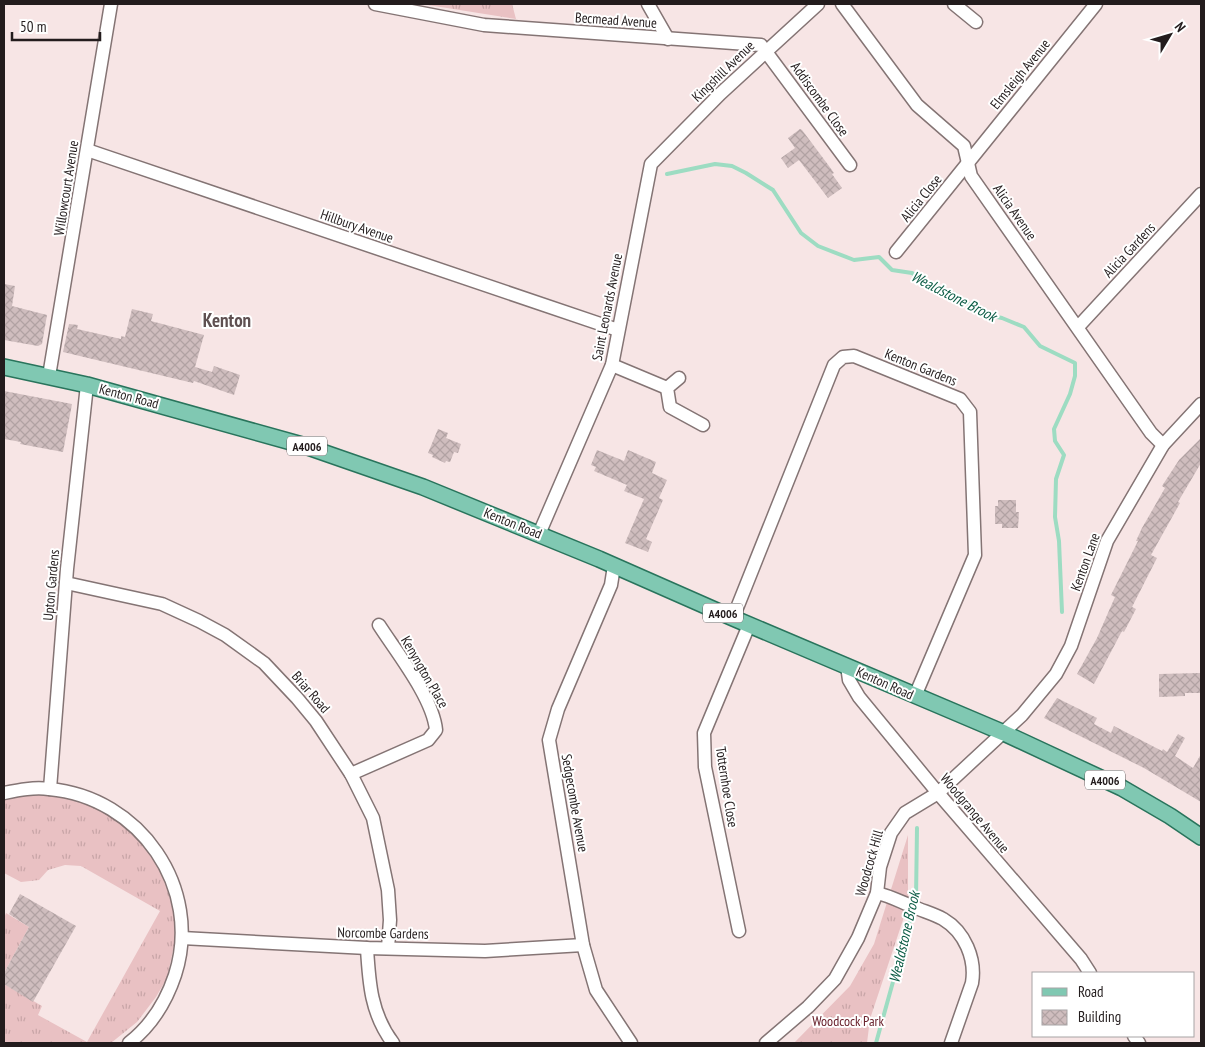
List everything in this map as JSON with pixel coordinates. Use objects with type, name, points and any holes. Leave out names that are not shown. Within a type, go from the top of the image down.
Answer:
[{"type":"main road","name":"Kenton Road","points":[[4,368],[87,385],[302,444],[423,487],[539,534],[1004,733]]},
{"type":"main road","name":"A4006","points":[[1004,733],[1122,788],[1170,816],[1201,837]]},
{"type":"street","name":"Willowcourt Avenue","points":[[49,376],[112,4]]},
{"type":"street","name":"Becmead Avenue","points":[[374,4],[484,25],[761,45],[766,50]]},
{"type":"street","points":[[648,4],[668,39]]},
{"type":"street","name":"Kingshill Avenue","points":[[651,164],[766,50],[818,4]]},
{"type":"street","name":"Alicia Avenue","points":[[842,4],[917,105],[964,146],[972,176],[1151,433],[1162,445]]},
{"type":"street","points":[[954,4],[976,22]]},
{"type":"street","name":"Elmsleigh Avenue","points":[[969,163],[1096,4]]},
{"type":"street","name":"Addiscombe Close","points":[[766,50],[850,166]]},
{"type":"street","name":"Hillbury Avenue","points":[[87,150],[618,330]]},
{"type":"street","name":"Alicia Close","points":[[896,252],[969,163]]},
{"type":"street","name":"Saint Leonards Avenue","points":[[539,534],[612,365],[651,164]]},
{"type":"street","name":"Alicia Gardens","points":[[1078,328],[1201,194]]},
{"type":"street","name":"Kenton Gardens","points":[[733,618],[834,365],[843,357],[854,356],[960,399],[970,412],[975,555],[915,696]]},
{"type":"street","points":[[612,365],[667,388]]},
{"type":"street","points":[[667,388],[679,378]]},
{"type":"street","name":"Upton Gardens","points":[[50,789],[66,583],[87,385]]},
{"type":"street","points":[[667,388],[670,407],[703,425]]},
{"type":"street","name":"Kenton Lane","points":[[1004,733],[1022,715],[1056,674],[1071,646],[1107,541],[1162,445],[1201,404]]},
{"type":"street","name":"Sedgecombe Avenue","points":[[614,566],[612,585],[558,709],[549,740],[584,945],[596,990],[631,1043]]},
{"type":"street","name":"Briar Road","points":[[66,583],[162,604],[199,621],[225,635],[264,663],[297,698],[316,721],[351,774],[373,818],[388,890],[390,920],[388,948]]},
{"type":"street","name":"Kenyngton Place","points":[[351,774],[428,740],[436,730],[435,720],[428,703],[379,625]]},
{"type":"street","name":"Totternhoe Close","points":[[739,931],[705,767],[704,733],[750,625]]},
{"type":"street","name":"Woodgrange Avenue","points":[[847,666],[849,680],[860,698],[1089,972]]},
{"type":"street","name":"Woodcock Hill","points":[[766,1043],[836,980],[858,938],[877,893],[880,867],[891,833],[905,813],[938,793],[1004,733]]},
{"type":"street","points":[[4,793],[50,789],[96,800],[130,822],[163,861],[173,882],[180,906],[182,938],[179,961],[162,1007],[135,1041]]},
{"type":"street","points":[[877,893],[889,896],[944,919],[954,927],[966,943],[974,973],[952,1043]]},
{"type":"street","name":"Norcombe Gardens","points":[[182,938],[366,948],[485,951],[584,945]]},
{"type":"street","points":[[366,948],[370,992],[377,1016],[393,1043]]},
{"type":"green space","points":[[512,4],[516,19],[428,5]]},
{"type":"green space","points":[[40,795],[61,797],[92,806],[126,825],[160,869],[170,892],[176,918],[176,937],[167,978],[156,997],[137,1022],[111,1043],[4,1043],[4,984],[42,1006],[38,1015],[87,1042],[160,911],[81,866],[65,865],[48,870],[39,880],[21,882],[4,873],[4,799]]},
{"type":"green space","name":"Woodcock Park","points":[[908,835],[908,905],[870,1019],[867,1043],[794,1043],[850,986],[874,944]]},
{"type":"green space","points":[[6,913],[29,927],[4,973],[4,918]]},
{"type":"building","points":[[800,129],[834,173],[832,174],[842,188],[828,198],[799,160],[788,168],[781,158],[795,148],[788,138]]},
{"type":"building","points":[[4,284],[15,286],[12,306],[47,315],[42,344],[38,346],[4,340]]},
{"type":"building","points":[[132,309],[153,314],[151,321],[204,335],[195,367],[212,372],[214,366],[240,375],[234,395],[194,381],[193,383],[63,352],[69,324],[78,325],[77,329],[121,339],[121,336],[125,337]]},
{"type":"building","points":[[4,391],[72,404],[63,452],[4,439]]},
{"type":"building","points":[[438,429],[448,433],[446,438],[461,444],[458,453],[454,452],[450,462],[446,461],[445,463],[428,453]]},
{"type":"building","points":[[1201,438],[1201,463],[1178,502],[1180,503],[1151,555],[1157,558],[1132,607],[1136,609],[1094,684],[1077,674],[1097,638],[1115,597],[1111,595],[1138,541],[1136,541],[1142,528],[1165,488],[1162,486],[1179,460]]},
{"type":"building","points":[[597,450],[624,461],[628,450],[656,462],[652,473],[667,480],[659,498],[663,500],[646,539],[652,542],[648,552],[625,543],[644,499],[624,491],[627,485],[594,471],[596,467],[591,465]]},
{"type":"building","points":[[998,500],[1016,500],[1016,512],[1019,512],[1018,528],[1002,528],[1002,524],[995,524],[995,506],[998,506]]},
{"type":"building","points":[[1201,673],[1201,693],[1185,693],[1185,696],[1159,697],[1159,674]]},
{"type":"building","points":[[1057,698],[1097,718],[1094,724],[1111,733],[1114,726],[1162,751],[1163,749],[1167,752],[1178,734],[1185,738],[1175,756],[1193,768],[1201,754],[1201,802],[1144,768],[1044,718]]},
{"type":"building","points":[[20,894],[76,926],[33,1002],[4,984],[4,973],[29,927],[9,914]]},
{"type":"waterway","name":"Wealdstone Brook","points":[[667,174],[715,164],[732,166],[773,190],[801,233],[818,246],[854,260],[879,257],[892,270],[912,273],[937,289],[952,293],[983,314],[1002,318],[1024,327],[1040,346],[1075,363],[1075,376],[1070,394],[1054,429],[1055,441],[1064,455],[1056,479],[1055,517],[1059,541],[1062,612]]},
{"type":"waterway","name":"Wealdstone Brook","points":[[876,1043],[916,899],[917,828]]},
{"type":"district","name":"Kenton","points":[[227,320]]}]
